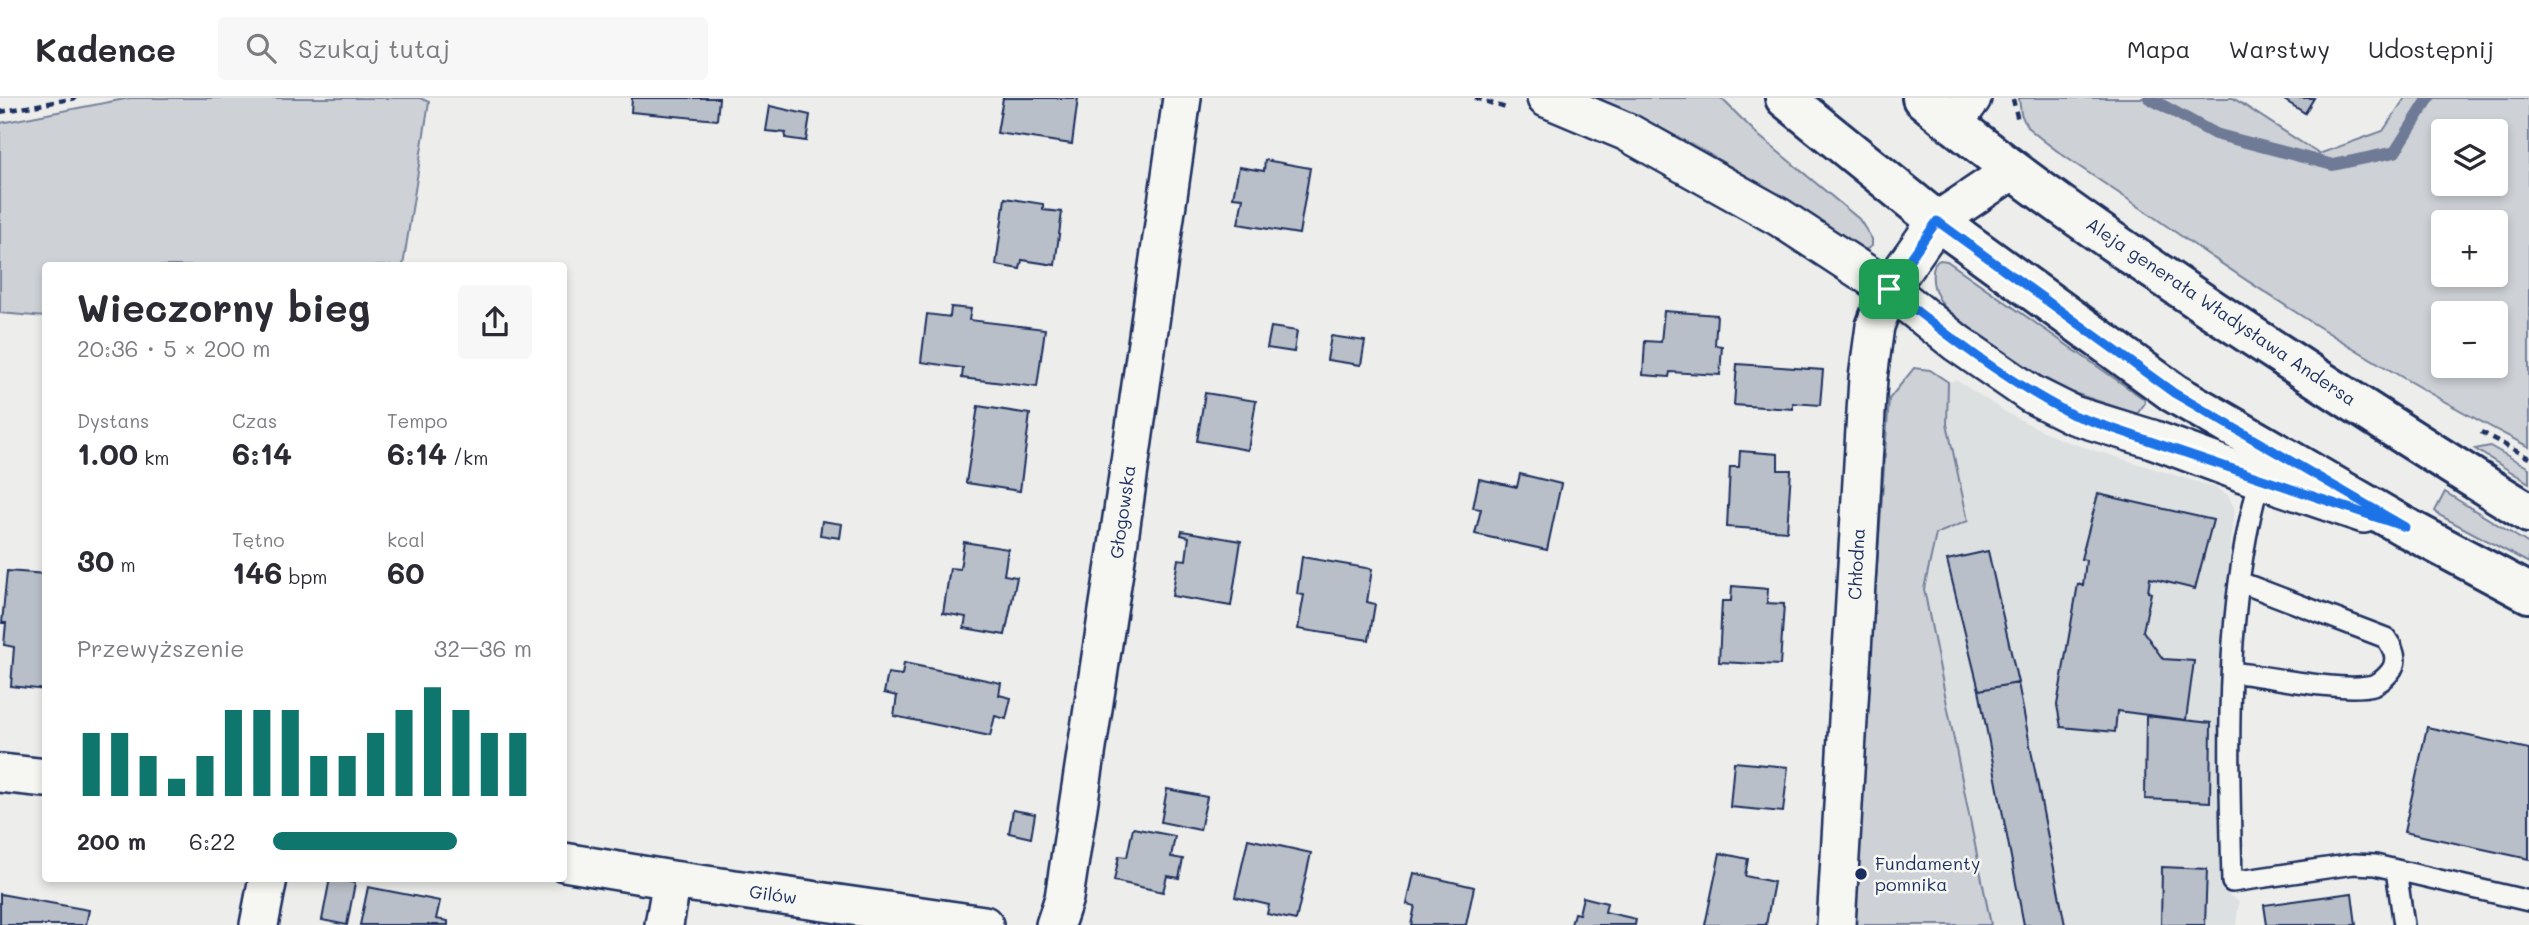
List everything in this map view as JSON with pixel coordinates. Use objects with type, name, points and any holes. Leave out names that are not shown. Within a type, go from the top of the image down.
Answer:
[{"type":"main road","points":[[1785,98],[1937,221],[2174,393],[2405,527],[2529,593]]},
{"type":"main road","name":"Aleja generała Władysława Andersa","points":[[1922,98],[1962,111],[2013,170],[2157,272],[2277,352],[2529,513]]},
{"type":"street","name":"Głogowska","points":[[1055,925],[1064,898],[1096,691],[1182,98]]},
{"type":"street","points":[[1546,98],[1627,132],[1694,167],[1779,217],[1889,289],[2031,394],[2073,415],[2152,439],[2260,479],[2405,527]]},
{"type":"street","points":[[1937,221],[2013,170]]},
{"type":"street","name":"Chłodna","points":[[1836,925],[1868,378],[1875,326],[1889,289],[1937,221]]},
{"type":"street","points":[[0,773],[42,778]]},
{"type":"street","name":"Gilów","points":[[567,862],[984,925]]},
{"type":"street","points":[[664,925],[672,880]]},
{"type":"street","points":[[259,925],[267,882]]},
{"type":"lane","points":[[2260,479],[2240,582],[2228,723],[2232,882],[2354,864],[2396,870],[2529,901]]},
{"type":"lane","points":[[2232,671],[2347,687],[2372,685],[2385,679],[2394,666],[2394,649],[2386,638],[2240,582]]},
{"type":"lane","points":[[2396,870],[2404,925]]},
{"type":"path","points":[[0,112],[76,98]]},
{"type":"path","points":[[2471,427],[2529,458]]},
{"type":"shaded area","points":[[130,98],[420,98],[429,102],[404,262],[42,262],[42,317],[0,313],[0,123]]},
{"type":"shaded area","points":[[1597,98],[1721,98],[1758,135],[1859,219],[1872,239],[1872,246],[1865,250],[1859,249],[1731,167],[1666,131]]},
{"type":"shaded area","points":[[2019,98],[2233,98],[2319,154],[2383,131],[2405,98],[2529,98],[2529,447],[2431,394],[2335,337],[2086,171],[2027,127],[2021,114]]},
{"type":"shaded area","points":[[1940,260],[1947,261],[2144,399],[2145,403],[2137,414],[2068,391],[2033,372],[1958,321],[1946,309],[1934,288],[1933,271],[1935,263]]},
{"type":"shaded area","points":[[1914,368],[1930,370],[1948,382],[1947,424],[1968,521],[1936,534],[1924,589],[1991,925],[1851,925],[1889,399]]},
{"type":"shaded area","points":[[1956,380],[2009,414],[2061,440],[2214,487],[2228,495],[2235,509],[2224,605],[2218,722],[2222,890],[2239,902],[2236,925],[1991,925],[1924,589],[1936,534],[1968,520],[1947,424],[1948,382]]},
{"type":"shaded area","points":[[2490,446],[2529,468],[2529,483],[2475,449]]},
{"type":"shaded area","points":[[2445,492],[2529,544],[2529,563],[2439,515],[2435,511]]},
{"type":"building","points":[[632,98],[719,98],[717,120],[631,112]]},
{"type":"building","points":[[1003,98],[1078,98],[1072,144],[997,133]]},
{"type":"building","points":[[2281,98],[2314,98],[2305,113]]},
{"type":"building","points":[[770,106],[810,115],[806,141],[785,138],[786,133],[766,131]]},
{"type":"building","points":[[1265,160],[1310,168],[1299,234],[1238,224],[1243,198],[1233,197],[1239,167],[1264,171]]},
{"type":"building","points":[[1005,198],[1043,204],[1043,210],[1062,212],[1055,265],[1022,260],[1020,269],[996,265]]},
{"type":"building","points":[[951,307],[971,309],[969,320],[1045,329],[1037,387],[962,378],[963,368],[921,362],[927,314],[950,317]]},
{"type":"building","points":[[1664,311],[1717,315],[1715,345],[1722,346],[1720,375],[1670,372],[1669,377],[1643,375],[1645,341],[1661,342]]},
{"type":"building","points":[[1271,327],[1297,331],[1294,352],[1267,348]]},
{"type":"building","points":[[1331,336],[1365,341],[1361,365],[1327,360]]},
{"type":"building","points":[[1737,364],[1823,370],[1820,405],[1793,403],[1793,409],[1734,405]]},
{"type":"building","points":[[1205,393],[1256,401],[1248,450],[1197,441]]},
{"type":"building","points":[[978,406],[1030,414],[1020,491],[966,483]]},
{"type":"building","points":[[1740,451],[1778,454],[1778,470],[1791,470],[1787,531],[1727,527],[1730,467],[1739,467]]},
{"type":"building","points":[[1520,474],[1561,484],[1547,550],[1475,534],[1481,509],[1473,508],[1479,479],[1517,487]]},
{"type":"building","points":[[2098,494],[2213,520],[2195,589],[2150,578],[2148,592],[2151,593],[2143,631],[2163,659],[2194,661],[2186,720],[2117,711],[2115,732],[2061,727],[2057,705],[2078,584],[2083,586],[2086,560],[2081,559]]},
{"type":"building","points":[[822,521],[842,524],[840,538],[820,535]]},
{"type":"building","points":[[1182,531],[1241,541],[1231,606],[1172,596],[1178,559],[1186,560],[1189,537],[1181,535]]},
{"type":"building","points":[[964,542],[1008,549],[1004,575],[1017,577],[1005,635],[964,628],[966,617],[943,613],[950,568],[960,569]]},
{"type":"building","points":[[1988,551],[2018,683],[1979,690],[1947,560]]},
{"type":"building","points":[[1302,557],[1372,569],[1367,602],[1375,604],[1369,640],[1298,629],[1304,595],[1297,594]]},
{"type":"building","points":[[7,571],[42,574],[42,690],[11,686],[14,647],[4,645],[6,623],[2,623]]},
{"type":"building","points":[[1732,586],[1768,589],[1767,603],[1784,604],[1780,665],[1719,662],[1722,601],[1731,601]]},
{"type":"building","points":[[904,663],[1001,683],[999,695],[1011,698],[1006,719],[995,716],[990,736],[894,716],[897,696],[884,693],[888,673],[902,675]]},
{"type":"building","points":[[2018,683],[2065,925],[2024,925],[1979,690]]},
{"type":"building","points":[[2146,716],[2211,723],[2210,802],[2145,799]]},
{"type":"building","points":[[2427,727],[2529,749],[2529,859],[2404,832]]},
{"type":"building","points":[[1734,762],[1788,767],[1783,812],[1730,807]]},
{"type":"building","points":[[1167,789],[1207,797],[1200,830],[1161,822]]},
{"type":"building","points":[[1013,810],[1035,814],[1031,838],[1009,833]]},
{"type":"building","points":[[1133,828],[1175,836],[1171,857],[1183,859],[1179,878],[1167,876],[1163,892],[1114,881],[1119,856],[1127,857]]},
{"type":"building","points":[[1248,839],[1311,853],[1296,920],[1267,914],[1269,905],[1235,897]]},
{"type":"building","points":[[1720,853],[1748,859],[1745,876],[1774,882],[1766,925],[1705,925]]},
{"type":"building","points":[[2162,867],[2207,869],[2205,925],[2161,925]]},
{"type":"building","points":[[1414,873],[1474,887],[1466,925],[1411,925],[1415,906],[1407,904]]},
{"type":"building","points":[[329,882],[355,883],[347,925],[322,920]]},
{"type":"building","points":[[368,887],[440,901],[436,919],[448,921],[448,925],[360,925]]},
{"type":"building","points":[[2352,893],[2356,925],[2267,925],[2264,905]]},
{"type":"building","points":[[0,894],[89,910],[86,925],[0,925]]},
{"type":"building","points":[[1583,897],[1607,903],[1605,912],[1636,919],[1635,925],[1571,925],[1574,913],[1579,914]]},
{"type":"waterway","points":[[2149,98],[2215,134],[2333,165],[2395,152],[2429,98]]},
{"type":"place","name":"Fundamenty pomnika","points":[[1861,874]]},
{"type":"route","points":[[1937,221],[2174,393],[2405,527],[2260,479],[2152,439],[2073,415],[2031,394],[1995,370],[1889,289],[1937,221]]}]
